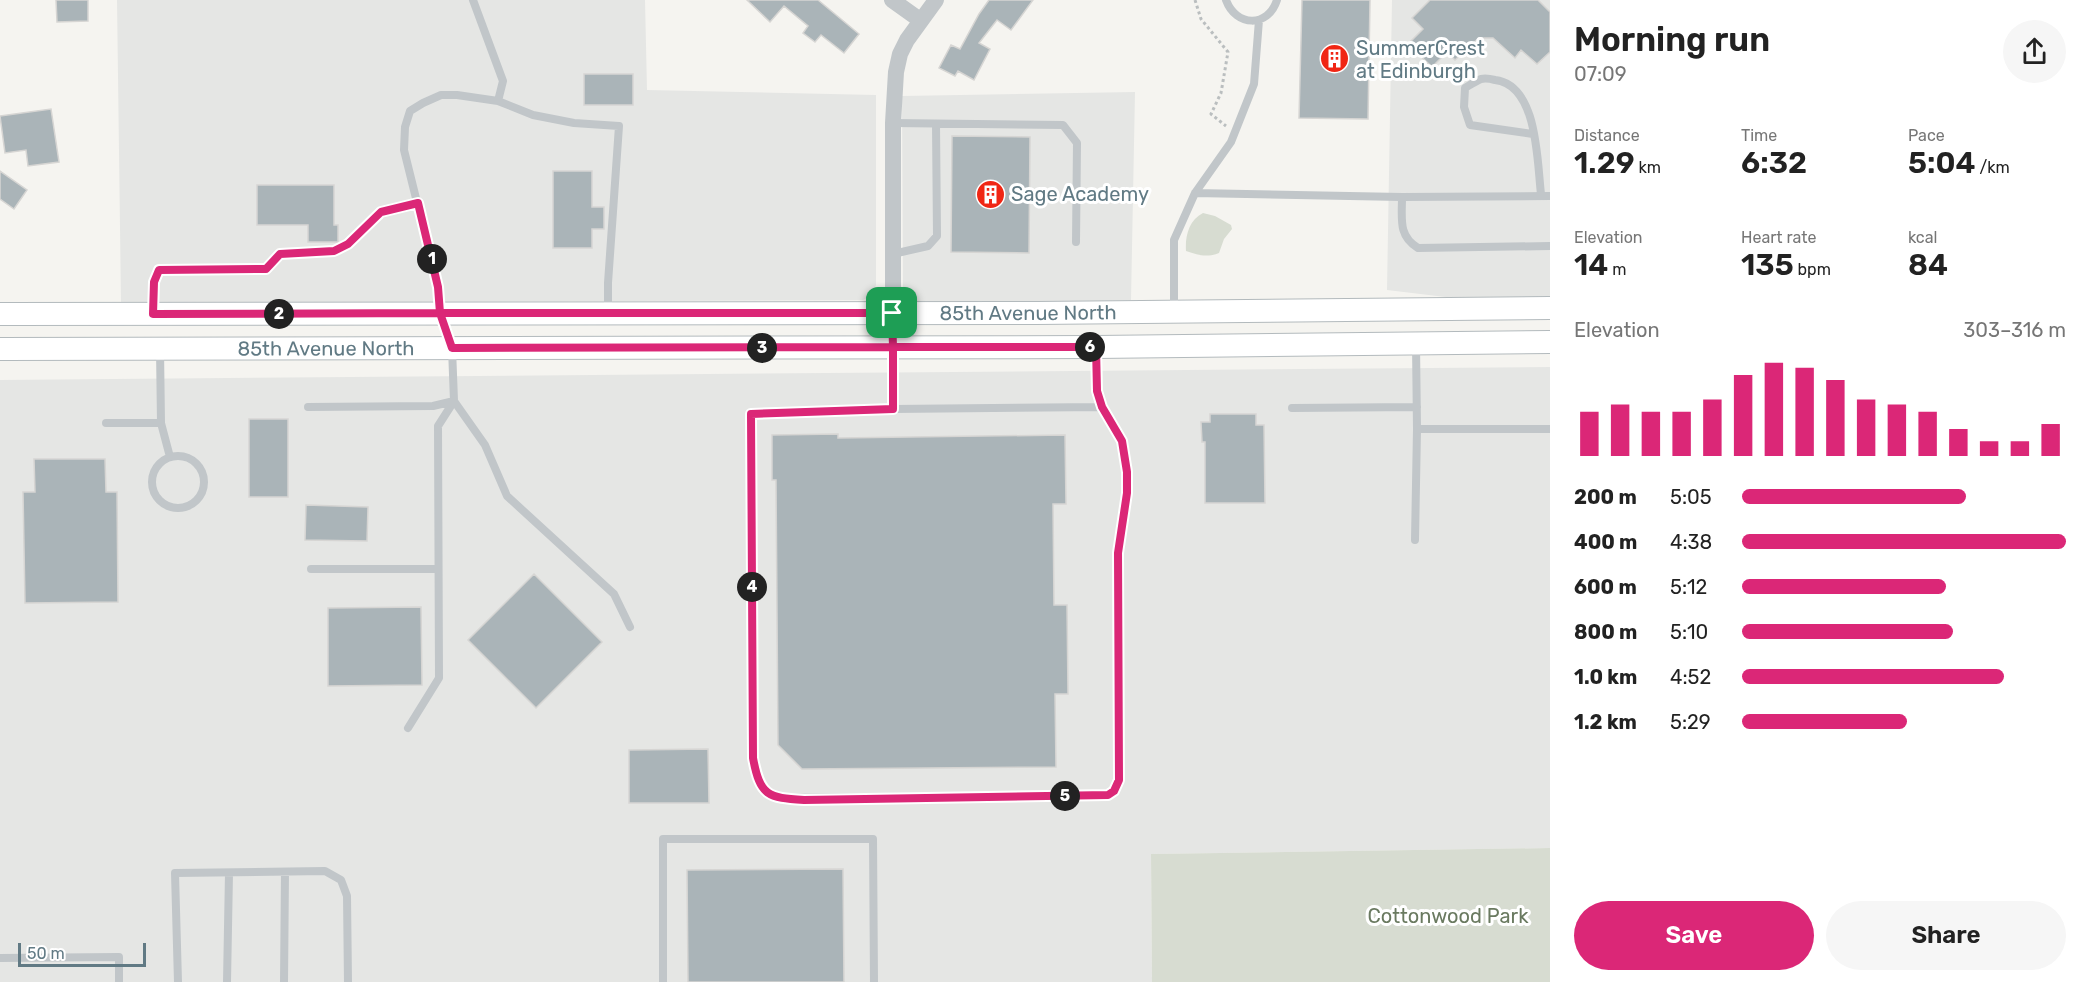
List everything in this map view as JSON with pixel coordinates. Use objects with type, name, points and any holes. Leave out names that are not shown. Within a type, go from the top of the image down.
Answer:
[{"type":"main road","name":"85th Avenue North","points":[[0,314],[1174,312],[1550,308]]},
{"type":"main road","name":"85th Avenue North","points":[[0,349],[1096,347],[1550,342]]},
{"type":"street","points":[[892,0],[920,20]]},
{"type":"street","points":[[893,347],[893,123],[896,72],[900,54],[920,20],[936,0]]},
{"type":"lane","points":[[473,0],[503,81],[498,101]]},
{"type":"lane","points":[[1226,0],[1229,9],[1235,15],[1251,21],[1259,20],[1274,10],[1277,0]]},
{"type":"lane","points":[[1174,312],[1174,240],[1195,193],[1231,142],[1254,84],[1259,20]]},
{"type":"lane","points":[[1195,193],[1402,197],[1545,195],[1529,112],[1519,93],[1506,81],[1483,78],[1465,88],[1464,107],[1470,125],[1533,134]]},
{"type":"lane","points":[[608,314],[608,283],[619,126],[574,123],[533,115],[498,101],[457,95],[441,95],[410,111],[405,128],[404,150],[438,287],[440,313],[452,348],[454,401],[485,445],[507,496],[614,594],[630,627]]},
{"type":"lane","points":[[893,123],[1063,125],[1077,143],[1076,242]]},
{"type":"lane","points":[[893,254],[928,246],[937,236],[936,124]]},
{"type":"lane","points":[[1402,197],[1402,229],[1407,242],[1418,248],[1550,246]]},
{"type":"lane","points":[[153,314],[154,282],[159,270],[266,269],[280,254],[334,251],[348,244],[381,212],[418,203]]},
{"type":"lane","points":[[1415,540],[1416,344]]},
{"type":"lane","points":[[893,347],[893,409]]},
{"type":"lane","points":[[1096,347],[1097,391],[1102,407],[1122,441],[1127,472],[1127,493],[1118,543],[1119,780],[1114,791],[1108,795],[780,798],[767,794],[760,783],[753,758],[751,414],[893,409],[1102,407]]},
{"type":"lane","points":[[160,349],[161,423],[170,457]]},
{"type":"lane","points":[[308,407],[433,406],[454,401]]},
{"type":"lane","points":[[408,728],[439,678],[438,426],[454,401]]},
{"type":"lane","points":[[1292,408],[1417,407]]},
{"type":"lane","points":[[106,423],[161,423]]},
{"type":"lane","points":[[1417,429],[1550,429]]},
{"type":"lane","points":[[179,456],[195,463],[204,479],[200,496],[186,507],[169,507],[162,503],[153,489],[152,482],[157,466],[170,457],[179,456]]},
{"type":"lane","points":[[311,569],[438,569]]},
{"type":"lane","points":[[663,982],[663,839],[873,839],[874,982]]},
{"type":"lane","points":[[178,982],[175,922],[176,873],[325,871],[341,879],[347,896],[348,982]]},
{"type":"lane","points":[[284,982],[285,872]]},
{"type":"lane","points":[[227,982],[229,873]]},
{"type":"lane","points":[[0,958],[119,957],[119,982]]},
{"type":"path","points":[[1195,0],[1201,19],[1228,52],[1221,93],[1211,114],[1235,132]]},
{"type":"shaded area","points":[[117,0],[645,0],[647,90],[876,95],[876,285],[871,296],[863,300],[121,303]]},
{"type":"shaded area","points":[[1392,0],[1550,0],[1550,299],[1462,299],[1387,290]]},
{"type":"shaded area","points":[[1135,92],[1131,300],[925,307],[911,303],[903,288],[902,96]]},
{"type":"shaded area","points":[[1550,367],[1550,848],[1151,854],[1152,982],[0,982],[0,380]]},
{"type":"green space","points":[[1203,213],[1215,216],[1231,225],[1232,229],[1224,239],[1219,253],[1215,255],[1186,251],[1186,240],[1191,224]]},
{"type":"green space","name":"Cottonwood Park","points":[[1550,848],[1550,982],[1152,982],[1151,854]]},
{"type":"building","points":[[56,0],[88,0],[88,21],[57,22]]},
{"type":"building","points":[[747,0],[818,0],[859,34],[844,53],[821,35],[815,42],[803,33],[808,26],[784,6],[770,22]]},
{"type":"building","points":[[989,0],[1033,0],[1011,30],[997,20],[979,43],[990,49],[974,80],[958,71],[955,76],[939,68],[951,45],[960,49]]},
{"type":"building","name":"SummerCrest at Edinburgh","points":[[1302,0],[1370,0],[1368,119],[1299,118]]},
{"type":"building","points":[[1430,0],[1538,0],[1550,12],[1550,52],[1537,64],[1521,50],[1515,58],[1493,38],[1479,38],[1455,60],[1447,52],[1432,67],[1408,44],[1423,29],[1412,18]]},
{"type":"building","points":[[584,74],[633,74],[633,105],[584,105]]},
{"type":"building","points":[[51,109],[59,162],[28,166],[26,150],[5,153],[0,116]]},
{"type":"building","name":"Sage Academy","points":[[952,136],[1030,137],[1029,253],[951,252]]},
{"type":"building","points":[[0,171],[27,190],[14,209],[0,199]]},
{"type":"building","points":[[553,171],[592,171],[592,207],[604,207],[604,229],[592,229],[592,248],[553,248]]},
{"type":"building","points":[[257,185],[334,185],[334,225],[338,225],[338,242],[308,242],[308,225],[257,225]]},
{"type":"building","points":[[1210,414],[1256,414],[1256,425],[1264,425],[1265,503],[1205,503],[1205,442],[1202,442],[1201,422],[1210,422]]},
{"type":"building","points":[[249,419],[288,419],[288,497],[249,497]]},
{"type":"building","points":[[838,434],[838,438],[1065,435],[1066,504],[1053,504],[1054,605],[1067,605],[1068,694],[1055,694],[1056,767],[802,769],[778,745],[776,480],[772,480],[772,435]]},
{"type":"building","points":[[34,459],[105,459],[106,492],[117,492],[118,602],[25,603],[23,492],[35,492]]},
{"type":"building","points":[[306,505],[368,507],[367,541],[305,540]]},
{"type":"building","points":[[534,574],[602,642],[536,708],[468,640]]},
{"type":"building","points":[[421,607],[422,685],[328,686],[328,608]]},
{"type":"building","points":[[708,749],[709,803],[629,803],[629,750]]},
{"type":"building","points":[[843,869],[844,982],[688,982],[687,870]]},
{"type":"place","name":"SummerCrest at Edinburgh","points":[[1335,59]]},
{"type":"place","name":"Sage Academy","points":[[990,194]]},
{"type":"route","points":[[892,313],[440,313],[438,287],[418,203],[381,212],[348,244],[334,251],[280,254],[266,269],[159,270],[154,282],[153,314],[440,313],[452,348],[893,347],[893,409],[751,414],[753,758],[760,783],[767,794],[780,798],[804,800],[1108,795],[1114,791],[1119,780],[1118,543],[1127,493],[1127,472],[1122,441],[1102,407],[1097,391],[1096,347],[893,347],[892,313]]}]
